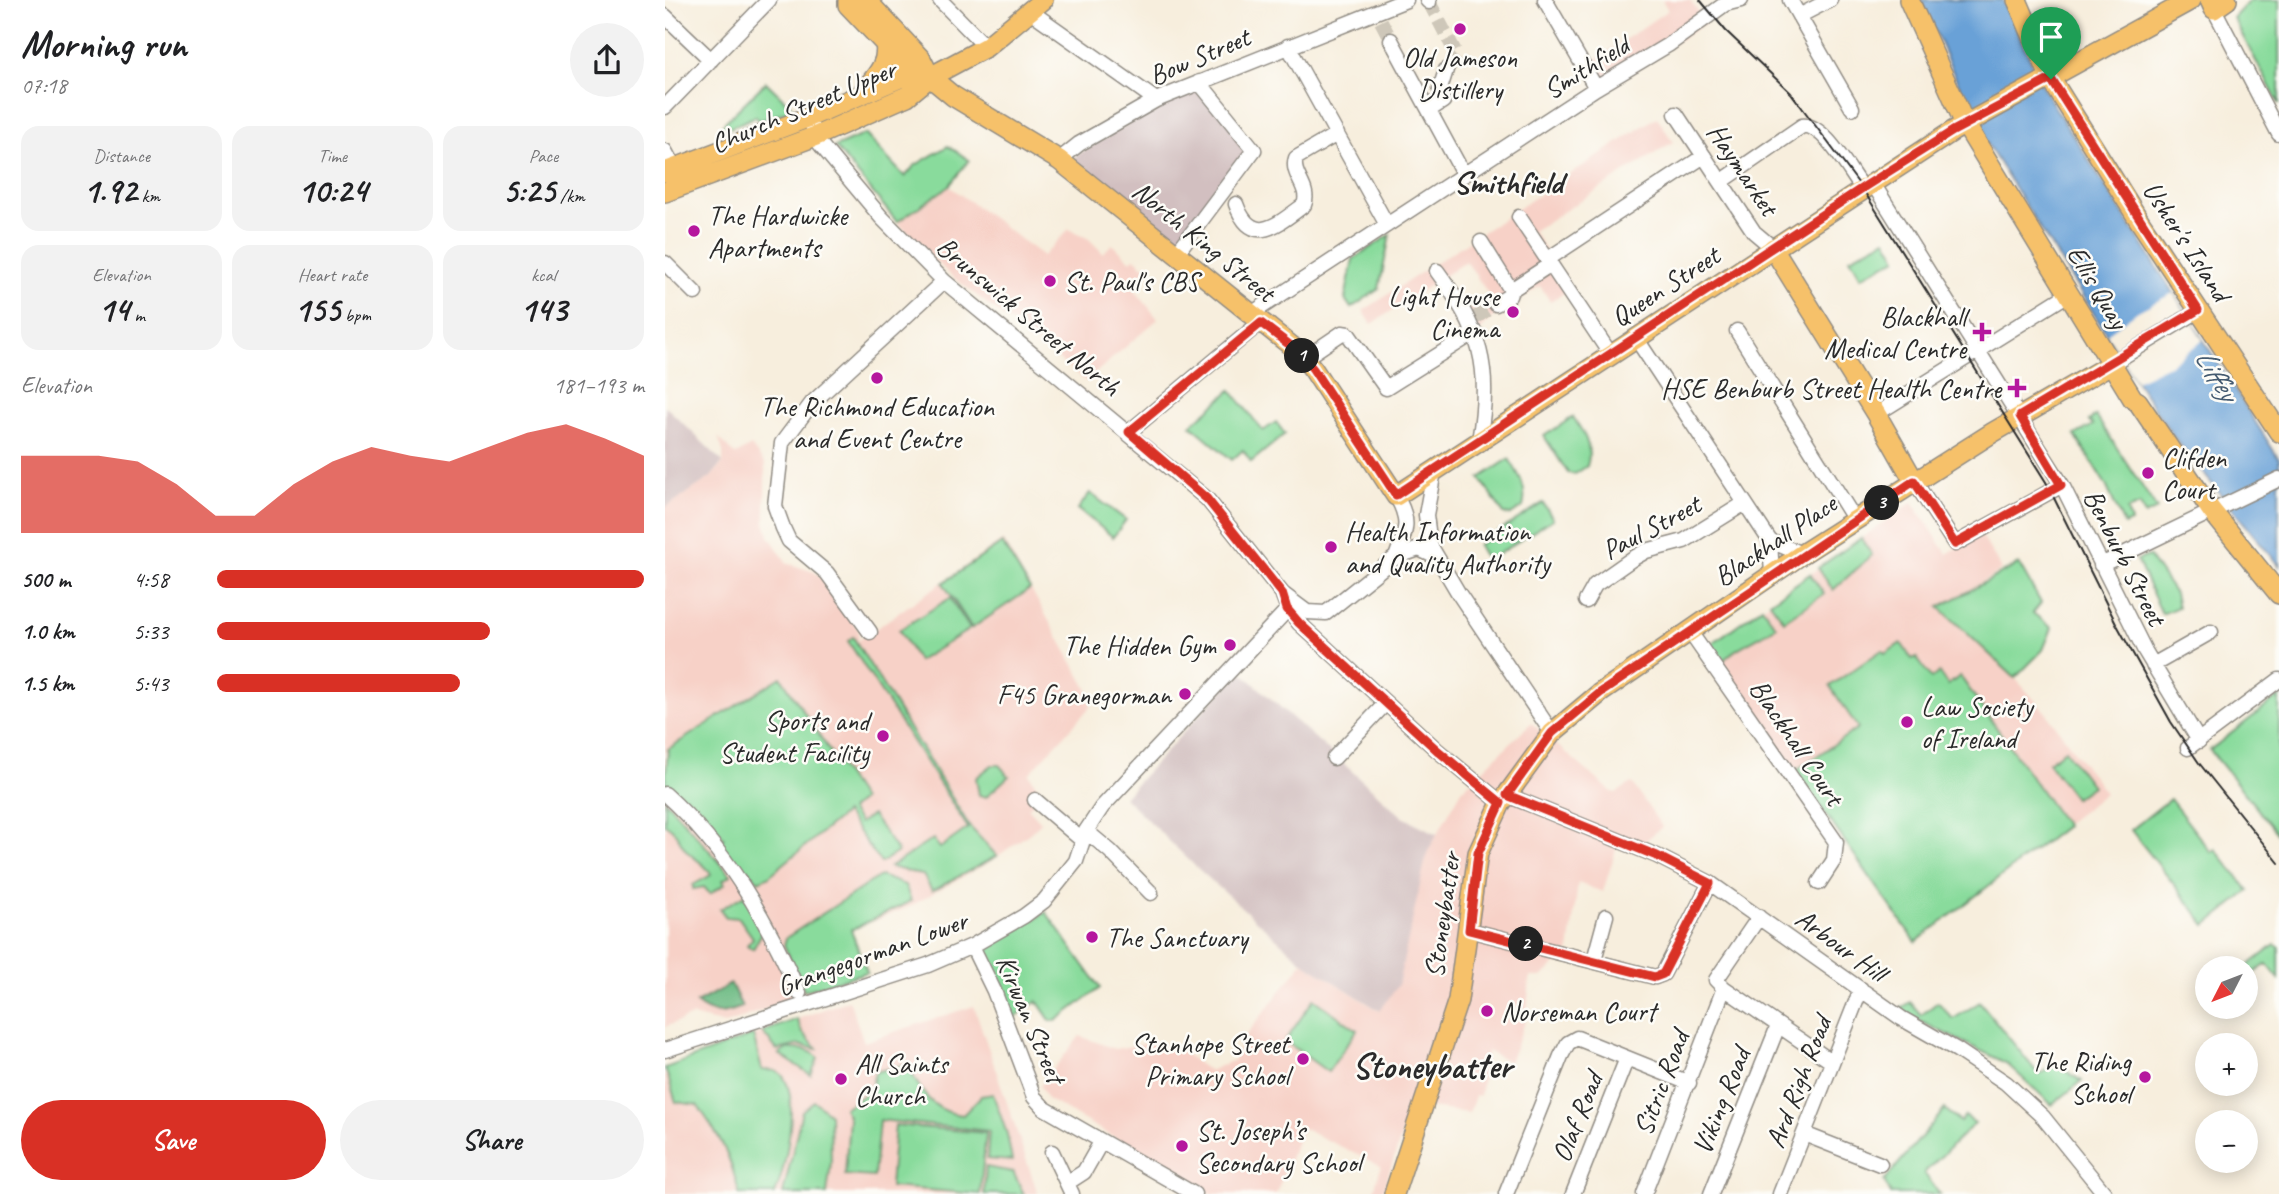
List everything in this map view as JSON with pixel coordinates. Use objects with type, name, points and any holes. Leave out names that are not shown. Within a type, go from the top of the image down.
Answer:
[{"type":"main road","name":"North King Street","points":[[848,0],[848,5],[909,69],[930,77],[953,96],[1059,160],[1305,358],[1396,495]]},
{"type":"main road","name":"North King Street","points":[[866,0],[921,59],[930,77]]},
{"type":"main road","name":"Ellis Quay","points":[[1909,0],[1968,123],[2070,293],[2279,594]]},
{"type":"main road","name":"Usher's Island","points":[[2017,0],[2046,80],[2193,313],[2279,432]]},
{"type":"main road","name":"Queen Street","points":[[1396,495],[1867,185],[1968,123],[2191,0]]},
{"type":"main road","points":[[930,77],[986,47],[1040,3]]},
{"type":"main road","points":[[862,93],[882,66],[887,55],[885,44]]},
{"type":"main road","name":"Church Street Upper","points":[[812,127],[862,93],[902,77],[930,77]]},
{"type":"main road","name":"Church Street Upper","points":[[672,179],[911,94],[930,77]]},
{"type":"main road","points":[[1773,248],[1876,414],[1914,481]]},
{"type":"main road","name":"Blackhall Place","points":[[1552,733],[1575,711],[1802,554],[1914,481],[2116,361]]},
{"type":"main road","name":"Stoneybatter","points":[[1394,1194],[1458,1000],[1478,853],[1504,799],[1552,733]]},
{"type":"street","points":[[665,107],[769,0]]},
{"type":"street","points":[[940,0],[986,47]]},
{"type":"street","name":"Bow Street","points":[[1059,160],[1079,144],[1156,100],[1288,46],[1379,16],[1406,0]]},
{"type":"street","points":[[1545,0],[1596,88]]},
{"type":"street","name":"Smithfield","points":[[1129,432],[1256,318],[1387,225],[1596,88],[1668,45],[1723,2],[1741,0]]},
{"type":"street","points":[[1790,0],[1852,108]]},
{"type":"street","points":[[1799,16],[1829,0]]},
{"type":"street","points":[[1040,3],[1151,93],[1156,100]]},
{"type":"street","points":[[2217,3],[2279,134]]},
{"type":"street","points":[[665,16],[711,60]]},
{"type":"street","points":[[1391,40],[1464,175]]},
{"type":"street","points":[[1288,46],[1387,225]]},
{"type":"street","points":[[1429,110],[1443,101],[1440,89],[1446,70]]},
{"type":"street","points":[[1176,254],[1254,149],[1199,82]]},
{"type":"street","name":"Haymarket","points":[[1676,114],[1754,232],[1773,248]]},
{"type":"street","name":"Benburb Street","points":[[1721,183],[1807,125],[1819,130],[1867,185],[1974,355],[2020,416],[2061,485],[2194,745],[2279,680]]},
{"type":"street","name":"Brunswick Street North","points":[[812,127],[881,217],[944,281],[1207,499],[1282,593],[1287,609],[1317,641],[1386,703],[1504,799]]},
{"type":"street","points":[[1236,204],[1245,223],[1257,229],[1266,230],[1295,212],[1304,205],[1306,193],[1295,169],[1296,158],[1337,134]]},
{"type":"street","points":[[665,150],[672,179]]},
{"type":"street","points":[[1481,242],[1505,297],[1549,262],[1704,156]]},
{"type":"street","points":[[1519,217],[1611,355]]},
{"type":"street","points":[[665,263],[695,293]]},
{"type":"street","points":[[1437,271],[1474,324],[1485,386],[1479,441]]},
{"type":"street","points":[[870,632],[827,573],[789,541],[775,506],[782,443],[811,403],[944,281]]},
{"type":"street","points":[[1876,414],[2070,293]]},
{"type":"street","points":[[2116,361],[2193,313]]},
{"type":"street","points":[[1305,358],[1342,333],[1348,334],[1386,388],[1474,324]]},
{"type":"street","points":[[1737,331],[1855,520]]},
{"type":"street","points":[[1636,338],[1770,541],[1772,575]]},
{"type":"street","points":[[1434,471],[1426,529],[1437,558],[1552,733]]},
{"type":"street","points":[[2101,565],[2279,479]]},
{"type":"street","points":[[1914,481],[1955,544],[2061,485]]},
{"type":"street","points":[[1396,495],[1404,511],[1407,529],[1396,557]]},
{"type":"street","name":"Paul Street","points":[[1586,601],[1595,585],[1632,559],[1646,551],[1684,541],[1745,503]]},
{"type":"street","points":[[1770,541],[1802,554]]},
{"type":"street","points":[[1282,593],[1307,612],[1326,612],[1396,557],[1419,549],[1437,558]]},
{"type":"street","name":"Grangegorman Lower","points":[[665,1050],[927,965],[972,946],[1024,916],[1044,901],[1076,861],[1084,836],[1102,807],[1287,609]]},
{"type":"street","name":"Blackhall Court","points":[[1690,632],[1836,842],[1834,860],[1819,883]]},
{"type":"street","points":[[2153,665],[2211,632]]},
{"type":"street","points":[[1334,758],[1386,703]]},
{"type":"street","points":[[665,794],[704,834],[754,901],[779,945],[800,993]]},
{"type":"street","name":"Arbour Hill","points":[[1504,799],[1657,856],[1710,883],[1901,1018],[1987,1070],[2027,1100],[2105,1194]]},
{"type":"street","points":[[1035,800],[1084,836],[1110,850],[1151,893]]},
{"type":"street","points":[[1469,930],[1661,976],[1690,927],[1710,883]]},
{"type":"street","points":[[1594,960],[1605,916]]},
{"type":"street","name":"Sitric Road","points":[[1644,1194],[1724,988],[1716,980],[1759,917]]},
{"type":"street","name":"Kirwan Street","points":[[972,946],[994,991],[1034,1097],[1044,1108],[1193,1194]]},
{"type":"street","points":[[1724,988],[1832,1062]]},
{"type":"street","name":"Ard Righ Road","points":[[1780,1194],[1861,989]]},
{"type":"street","name":"Viking Road","points":[[1711,1194],[1778,1027]]},
{"type":"street","points":[[1506,1194],[1561,1056],[1572,1040],[1577,1038],[1689,1083]]},
{"type":"street","name":"Olaf Road","points":[[1573,1194],[1627,1058]]},
{"type":"street","points":[[1804,1134],[1880,1164]]},
{"type":"street","points":[[1052,1152],[1070,1189],[1084,1172],[1101,1142]]},
{"type":"shaded area","points":[[1662,0],[1690,0],[1706,22],[1606,89],[1591,63],[1668,10]]},
{"type":"shaded area","points":[[1200,87],[1250,146],[1177,247],[1069,160],[1157,107]]},
{"type":"shaded area","points":[[1657,117],[1673,142],[1533,231],[1571,289],[1550,301],[1540,286],[1492,318],[1479,332],[1466,312],[1489,295],[1466,261],[1372,324],[1363,311]]},
{"type":"shaded area","name":"St. Paul's CBS","points":[[949,186],[1043,256],[1069,229],[1089,239],[1103,253],[1112,244],[1131,261],[1134,258],[1152,272],[1134,289],[1158,319],[1086,381],[948,273],[897,222]]},
{"type":"shaded area","points":[[665,406],[723,462],[711,477],[665,508]]},
{"type":"shaded area","points":[[718,437],[736,455],[751,446],[765,464],[765,522],[769,536],[787,563],[814,572],[825,581],[859,631],[858,641],[1003,540],[1087,688],[1091,706],[1029,774],[1042,794],[1028,808],[1041,822],[1031,832],[991,861],[909,907],[848,931],[860,972],[867,972],[725,1024],[692,1016],[665,1027],[665,508],[711,477],[723,463],[723,451]]},
{"type":"shaded area","name":"Law Society of Ireland","points":[[1913,502],[1919,511],[1917,513],[1921,514],[1947,554],[1980,533],[2002,570],[1940,608],[2015,678],[2047,714],[2105,793],[1916,942],[1707,647]]},
{"type":"shaded area","points":[[1240,671],[1403,817],[1437,834],[1427,853],[1398,985],[1380,1011],[1303,962],[1195,866],[1124,797]]},
{"type":"shaded area","points":[[1531,723],[1612,792],[1616,793],[1632,783],[1662,827],[1635,849],[1617,846],[1603,892],[1578,883],[1569,951],[1542,977],[1530,977],[1526,1020],[1509,1062],[1487,1051],[1480,1096],[1475,1096],[1469,1113],[1430,1108],[1413,1100],[1382,1194],[1373,1194],[1381,1166],[1302,1128],[1276,1194],[1213,1194],[1047,1099],[1040,1086],[1080,1036],[1115,1049],[1149,1043],[1172,1045],[1209,1071],[1234,1060],[1244,1038],[1303,962],[1379,1011],[1427,853],[1437,834],[1462,790]]},
{"type":"shaded area","points":[[849,1000],[864,1042],[974,1006],[1038,1194],[665,1194],[665,1068]]},
{"type":"green space","points":[[2250,0],[2279,0],[2279,104],[2233,18]]},
{"type":"green space","points":[[766,82],[794,109],[759,121],[756,116],[723,131],[722,125]]},
{"type":"green space","points":[[865,134],[905,177],[914,166],[948,146],[969,160],[949,186],[897,222],[835,147]]},
{"type":"green space","points":[[1390,235],[1379,289],[1351,308],[1345,299],[1353,259]]},
{"type":"green space","points":[[1886,239],[1897,258],[1861,277],[1850,258]]},
{"type":"green space","points":[[1231,390],[1263,431],[1276,422],[1285,434],[1251,462],[1243,450],[1232,460],[1191,425]]},
{"type":"green space","points":[[2096,416],[2157,509],[2145,515],[2140,505],[2127,510],[2131,522],[2124,525],[2106,485],[2075,435],[2093,425],[2089,421]]},
{"type":"green space","points":[[1573,417],[1584,435],[1589,453],[1587,466],[1575,474],[1568,473],[1544,436]]},
{"type":"green space","points":[[1509,459],[1519,476],[1524,494],[1523,507],[1511,515],[1504,514],[1480,478]]},
{"type":"green space","points":[[1090,493],[1126,520],[1113,537],[1078,509]]},
{"type":"green space","points":[[1543,503],[1553,519],[1487,561],[1478,545]]},
{"type":"green space","points":[[1861,538],[1872,555],[1833,590],[1818,568]]},
{"type":"green space","points":[[1002,543],[1030,589],[972,628],[943,583]]},
{"type":"green space","points":[[2149,556],[2175,594],[2178,607],[2162,614],[2137,560]]},
{"type":"green space","points":[[2019,564],[2041,603],[2033,613],[2052,628],[2043,650],[2015,678],[1939,607]]},
{"type":"green space","points":[[1810,574],[1824,594],[1784,621],[1770,602]]},
{"type":"green space","points":[[950,598],[970,629],[918,661],[899,630]]},
{"type":"green space","points":[[1762,607],[1776,626],[1738,648],[1720,665],[1707,647]]},
{"type":"green space","points":[[853,637],[970,827],[997,856],[932,891],[923,875],[890,867],[933,839],[940,848],[968,828],[848,641]]},
{"type":"green space","points":[[1901,643],[1912,659],[1916,657],[1931,678],[1939,673],[1948,685],[1960,676],[2066,826],[1916,942],[1795,771],[1858,728],[1830,686],[1882,650],[1885,654]]},
{"type":"green space","points":[[781,677],[862,800],[850,810],[859,823],[872,815],[898,852],[881,863],[845,813],[768,877],[758,881],[748,869],[740,873],[717,843],[724,838],[716,828],[709,833],[665,788],[668,749]]},
{"type":"green space","points":[[2279,696],[2279,836],[2210,750]]},
{"type":"green space","points":[[2065,750],[2092,786],[2075,798],[2048,762]]},
{"type":"green space","points":[[992,765],[999,765],[1009,776],[986,797],[979,795],[976,778]]},
{"type":"green space","points":[[2170,799],[2211,852],[2215,849],[2249,891],[2206,925],[2131,830]]},
{"type":"green space","points":[[665,800],[731,875],[723,880],[725,884],[710,894],[704,887],[693,889],[693,885],[711,875],[665,824]]},
{"type":"green space","points":[[880,876],[905,885],[911,901],[851,930],[867,972],[804,991],[784,945],[786,938]]},
{"type":"green space","points":[[745,895],[764,929],[753,949],[747,945],[753,938],[739,918],[726,917],[720,909]]},
{"type":"green space","points":[[1046,912],[1100,988],[1056,1021],[1050,1020],[1037,1001],[1011,1020],[981,951]]},
{"type":"green space","points":[[2275,945],[2279,947],[2279,979],[2267,964],[2258,970],[2258,958]]},
{"type":"green space","points":[[731,984],[742,1007],[718,1013],[707,1011],[696,1003]]},
{"type":"green space","points":[[1314,999],[1357,1030],[1328,1072],[1285,1041]]},
{"type":"green space","points":[[1910,1002],[1921,1015],[1938,1002],[1953,1019],[1980,1002],[2039,1075],[2056,1065],[2082,1081],[2052,1105],[2006,1063],[1907,1015],[1902,1008]]},
{"type":"green space","points":[[797,1019],[802,1032],[817,1049],[799,1045],[777,1050],[762,1032]]},
{"type":"green space","points":[[753,1035],[762,1070],[775,1071],[782,1075],[788,1086],[790,1100],[787,1151],[775,1194],[739,1194],[728,1157],[718,1137],[697,1105],[676,1102],[665,1068]]},
{"type":"green space","points":[[787,1049],[808,1051],[818,1058],[811,1075],[779,1054]]},
{"type":"green space","points":[[907,1064],[922,1091],[943,1110],[963,1115],[981,1096],[993,1094],[1007,1134],[1012,1161],[987,1159],[989,1131],[879,1120],[874,1177],[845,1175],[849,1118],[844,1108],[871,1090],[875,1072]]},
{"type":"green space","points":[[814,1101],[830,1114],[831,1162],[827,1194],[783,1194],[802,1111]]},
{"type":"green space","points":[[1945,1109],[1960,1122],[1965,1116],[1975,1123],[1924,1173],[1940,1194],[1891,1194],[1884,1181]]},
{"type":"green space","points":[[895,1125],[986,1133],[980,1194],[890,1187]]},
{"type":"green space","points":[[986,1167],[1013,1172],[1024,1194],[984,1194]]},
{"type":"water","name":"Liffey","points":[[1921,0],[2003,0],[2046,93],[2279,459],[2279,566],[2173,436],[2136,381],[1979,131]]},
{"type":"pier","points":[[2173,293],[2203,340],[2171,364],[2136,381],[2107,334],[2138,311]]},
{"type":"tunnel","points":[[1429,2],[1458,57],[1446,70]]},
{"type":"tunnel","points":[[1381,21],[1391,40]]},
{"type":"tunnel","points":[[1475,318],[1496,304]]},
{"type":"tram line","points":[[1700,0],[1726,31],[1791,93],[1862,188],[2046,482],[2117,625],[2171,722],[2199,763],[2279,863]]},
{"type":"place","name":"Old Jameson Distillery","points":[[1460,29]]},
{"type":"place","name":"The Hardwicke Apartments","points":[[694,231]]},
{"type":"place","name":"St. Paul's CBS","points":[[1050,281]]},
{"type":"place","name":"Light House Cinema","points":[[1513,312]]},
{"type":"place","name":"Blackhall Medical Centre","points":[[1982,332]]},
{"type":"place","name":"The Richmond Education and Event Centre","points":[[877,378]]},
{"type":"place","name":"HSE Benburb Street Health Centre","points":[[2017,388]]},
{"type":"place","name":"Clifden Court","points":[[2148,473]]},
{"type":"place","name":"Health Information and Quality Authority","points":[[1331,547]]},
{"type":"place","name":"The Hidden Gym","points":[[1230,645]]},
{"type":"place","name":"F45 Granegorman","points":[[1185,694]]},
{"type":"place","name":"Law Society of Ireland","points":[[1907,722]]},
{"type":"place","name":"Sports and Student Facility","points":[[883,736]]},
{"type":"place","name":"The Sanctuary","points":[[1092,937]]},
{"type":"place","name":"Norseman Court","points":[[1487,1011]]},
{"type":"place","name":"Stanhope Street Primary School","points":[[1303,1059]]},
{"type":"place","name":"The Riding School","points":[[2145,1077]]},
{"type":"place","name":"All Saints Church","points":[[841,1079]]},
{"type":"place","name":"St. Joseph’s Secondary School","points":[[1182,1146]]},
{"type":"district","name":"Smithfield","points":[[1508,182]]},
{"type":"district","name":"Stoneybatter","points":[[1432,1066]]},
{"type":"route","points":[[2051,79],[2198,310],[2020,416],[2061,485],[1955,544],[1914,481],[1600,693],[1575,711],[1552,733],[1507,795],[1657,856],[1710,883],[1690,927],[1661,976],[1655,977],[1469,930],[1478,853],[1501,803],[1479,787],[1317,641],[1287,609],[1282,593],[1207,499],[1129,432],[1261,323],[1299,352],[1313,369],[1396,495],[1867,185],[1953,131],[2051,79]]}]
